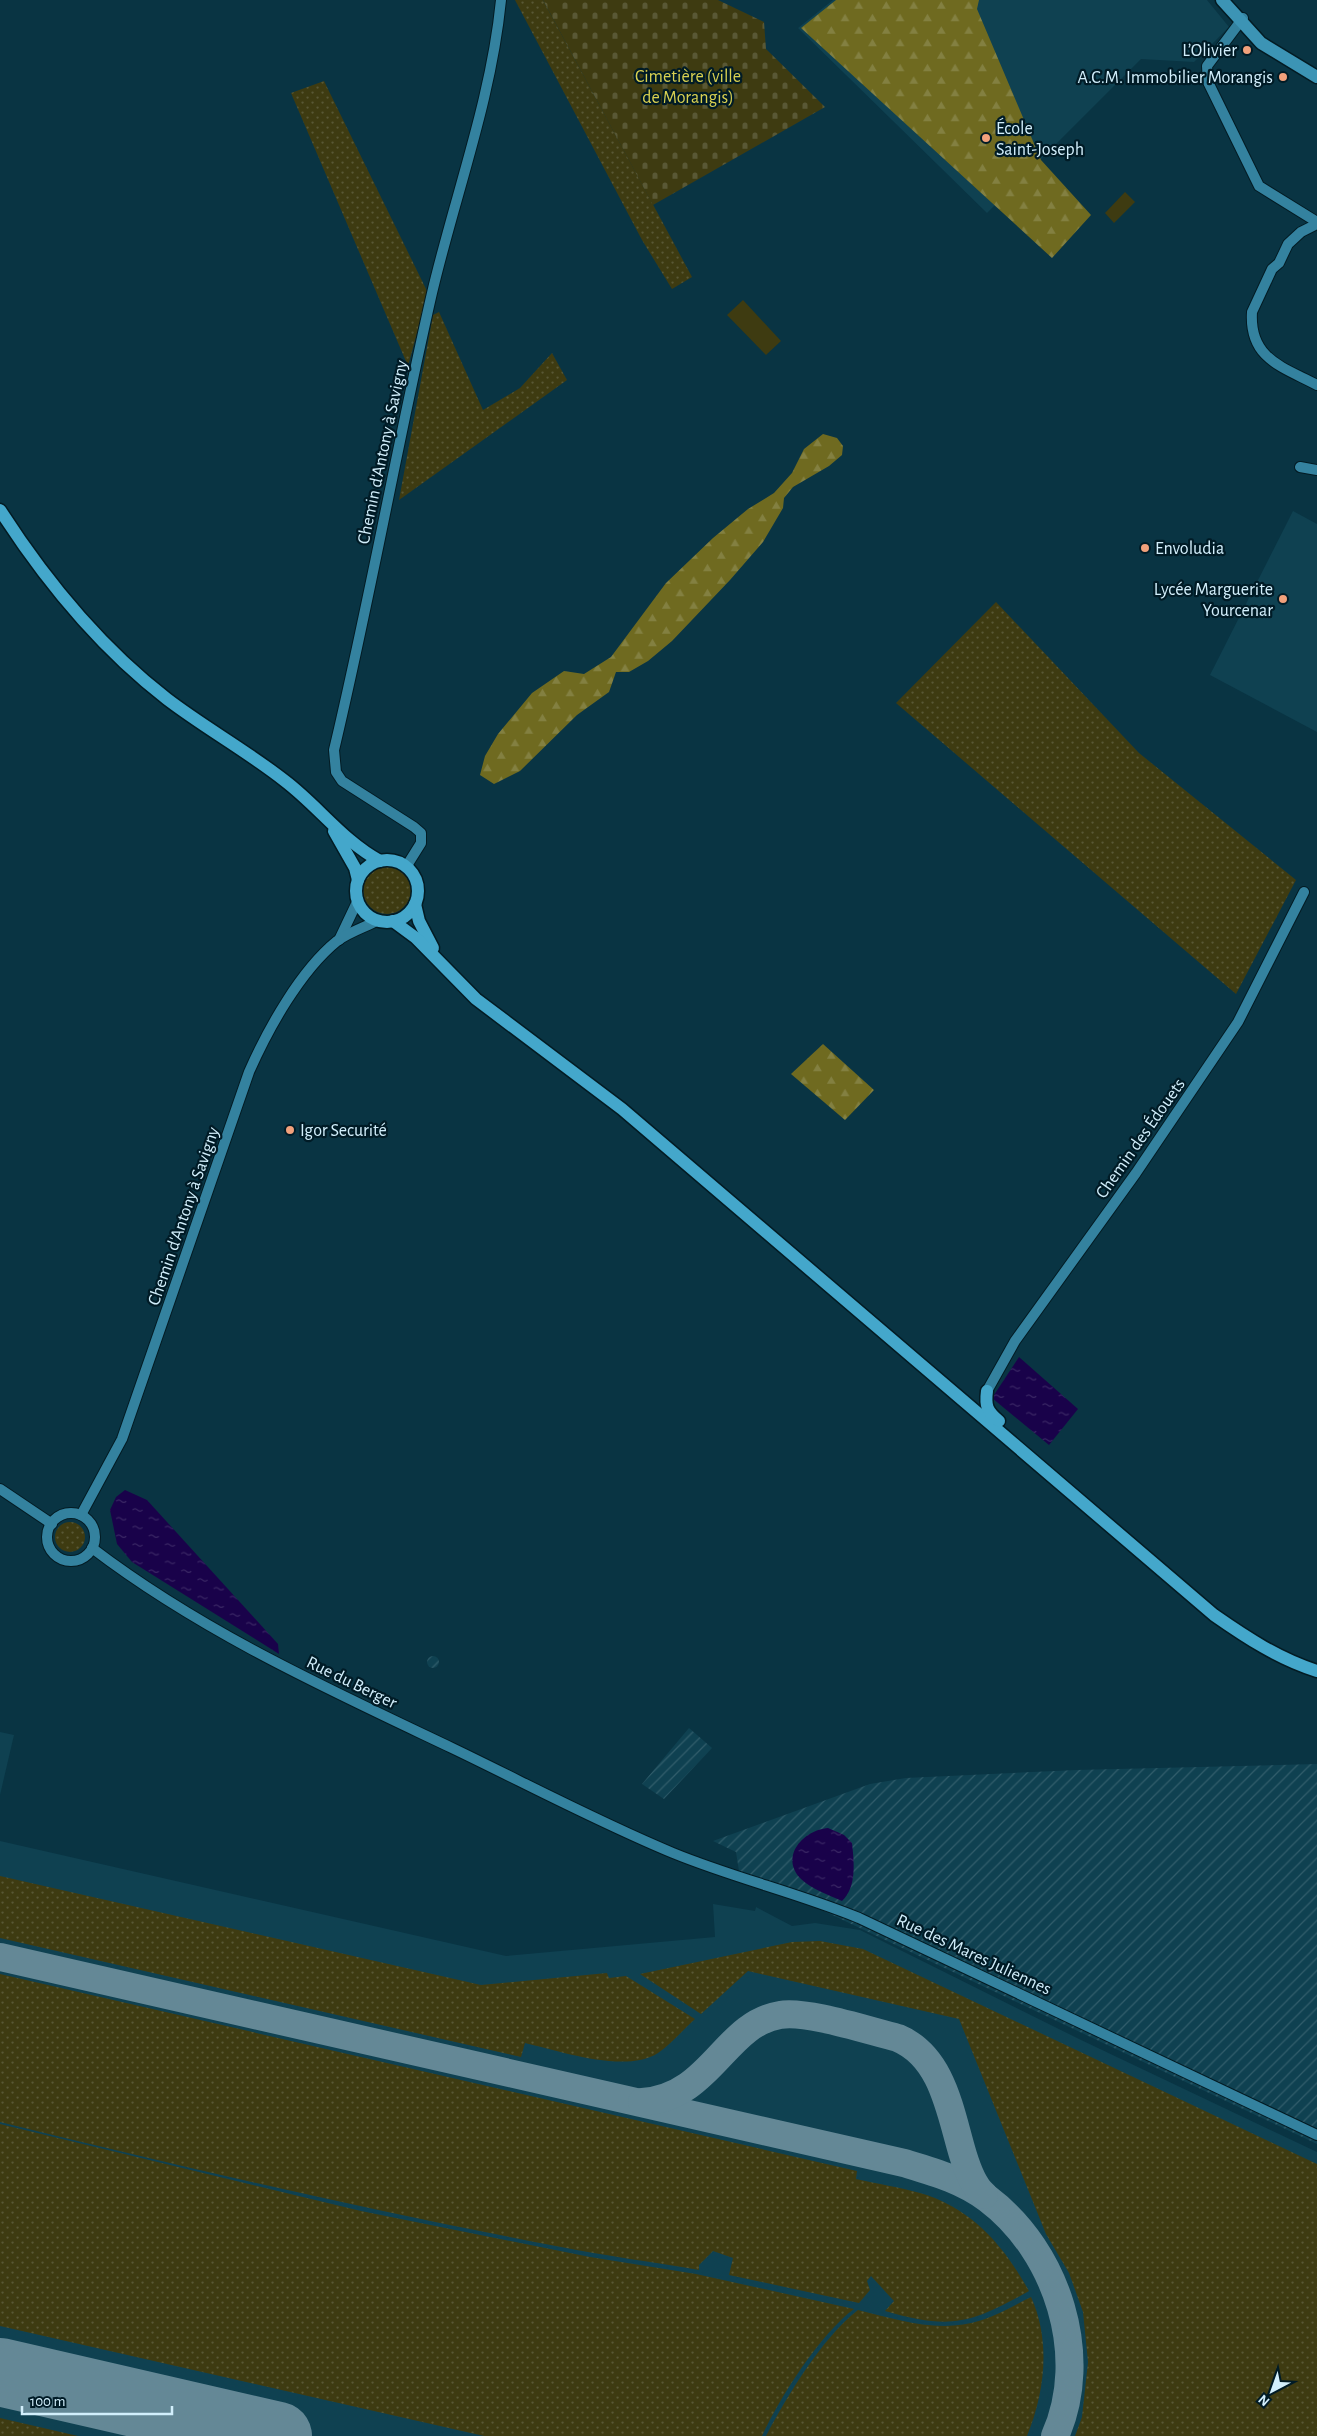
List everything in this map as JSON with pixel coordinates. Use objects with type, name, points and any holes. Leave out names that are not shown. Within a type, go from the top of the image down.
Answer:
[{"type":"main road","points":[[1222,0],[1288,60],[1317,77]]},
{"type":"main road","points":[[1229,0],[1242,20]]},
{"type":"main road","points":[[0,510],[79,615],[117,654],[167,698],[287,782],[356,845],[380,861]]},
{"type":"main road","points":[[311,805],[334,831],[348,852],[356,868],[358,900],[367,914],[379,920],[393,921],[404,916],[415,904]]},
{"type":"main road","points":[[358,880],[367,868],[380,861],[389,860],[406,867],[417,882],[418,892],[415,904],[419,920],[426,936],[452,975]]},
{"type":"main road","points":[[393,921],[416,938],[452,975],[503,1021],[622,1109],[1214,1615],[1250,1640],[1280,1656],[1317,1671]]},
{"type":"main road","points":[[921,1365],[928,1364],[934,1367],[975,1401],[986,1391]]},
{"type":"main road","points":[[986,1391],[985,1404],[988,1412],[1022,1442],[1028,1457]]},
{"type":"street","name":"Chemin d'Antony à Savigny","points":[[406,867],[421,843],[420,833],[414,827],[351,789],[342,781],[335,767],[334,750],[432,292],[478,124],[494,52],[501,0]]},
{"type":"street","points":[[1242,20],[1207,66],[1208,82],[1258,186],[1317,223],[1301,232],[1288,244],[1279,262],[1272,269],[1252,312],[1251,320],[1255,339],[1264,354],[1277,364],[1317,385]]},
{"type":"street","points":[[1300,467],[1317,470]]},
{"type":"street","name":"Chemin des Édouets","points":[[986,1391],[1015,1341],[1136,1173],[1238,1022],[1304,892]]},
{"type":"street","points":[[338,940],[358,900]]},
{"type":"street","points":[[338,940],[379,920]]},
{"type":"street","name":"Chemin d'Antony à Savigny","points":[[81,1515],[122,1440],[249,1072],[260,1048],[289,998],[322,956],[338,940]]},
{"type":"street","points":[[0,1489],[52,1524]]},
{"type":"street","points":[[67,1514],[81,1515],[89,1521],[95,1532],[92,1548],[87,1555],[76,1560],[64,1560],[58,1557],[48,1542],[52,1524],[67,1514]]},
{"type":"street","name":"Rue du Berger","points":[[92,1548],[130,1576],[264,1658],[609,1823]]},
{"type":"street","name":"Rue des Mares Juliennes","points":[[609,1823],[672,1853],[729,1875],[805,1897],[859,1918],[1317,2135]]},
{"type":"shaded area","name":"École Saint-Joseph","points":[[833,0],[1207,0],[1229,27],[1194,62],[1141,59],[987,213],[798,28]]},
{"type":"shaded area","name":"Lycée Marguerite Yourcenar","points":[[1293,511],[1317,524],[1317,732],[1210,675]]},
{"type":"shaded area","points":[[435,1656],[438,1657],[438,1667],[431,1668],[428,1667],[427,1660],[428,1657]]},
{"type":"shaded area","points":[[689,1728],[712,1748],[664,1799],[642,1784]]},
{"type":"shaded area","points":[[0,1732],[14,1735],[0,1795]]},
{"type":"shaded area","points":[[1317,1764],[1317,2144],[739,1871],[736,1852],[713,1841],[870,1784],[906,1778],[1077,1770]]},
{"type":"shaded area","points":[[0,1841],[506,1956],[715,1937],[713,1904],[755,1911],[756,1907],[792,1926],[815,1923],[860,1930],[1079,2039],[1317,2152],[1317,2436],[0,2436]]},
{"type":"green space","points":[[515,0],[543,0],[692,277],[672,289],[642,240]]},
{"type":"green space","name":"Cimetière (ville de Morangis)","points":[[543,0],[718,0],[764,22],[766,49],[825,107],[653,205]]},
{"type":"green space","points":[[836,0],[979,0],[977,9],[1041,160],[1091,215],[1052,258],[801,28]]},
{"type":"green space","points":[[324,81],[428,293],[408,366],[291,93]]},
{"type":"green space","points":[[1125,192],[1135,202],[1114,223],[1105,213]]},
{"type":"green space","points":[[743,300],[781,341],[766,355],[727,315]]},
{"type":"green space","points":[[439,312],[483,410],[520,388],[552,353],[567,380],[399,500],[433,315]]},
{"type":"green space","points":[[823,434],[837,438],[843,446],[842,455],[829,466],[793,487],[784,498],[783,508],[763,542],[672,641],[648,661],[629,672],[616,672],[609,692],[577,715],[520,771],[494,784],[480,775],[485,756],[498,734],[532,693],[564,671],[584,674],[611,657],[666,583],[713,538],[748,509],[774,493],[792,473],[804,449]]},
{"type":"green space","points":[[996,602],[1139,753],[1296,880],[1236,994],[896,703]]},
{"type":"green space","points":[[382,866],[392,866],[404,873],[411,885],[411,895],[404,907],[392,914],[382,914],[374,910],[367,903],[363,895],[363,885],[367,877],[374,870]]},
{"type":"green space","points":[[823,1044],[874,1090],[845,1120],[791,1074]]},
{"type":"green space","points":[[70,1522],[81,1526],[85,1537],[81,1548],[70,1552],[59,1548],[55,1537],[59,1526]]},
{"type":"green space","points":[[0,1876],[481,1985],[607,1973],[609,1978],[626,1976],[695,2019],[658,2053],[644,2059],[611,2061],[592,2059],[525,2043],[521,2057],[0,1938]]},
{"type":"green space","points":[[820,1941],[863,1949],[1317,2164],[1317,2436],[1075,2436],[1082,2417],[1088,2362],[1083,2312],[1069,2273],[1046,2234],[959,2019],[748,1971],[701,2014],[640,1974],[792,1942]]},
{"type":"green space","points":[[0,1974],[857,2171],[856,2179],[920,2193],[955,2208],[971,2219],[997,2244],[1029,2291],[991,2311],[975,2317],[944,2322],[927,2321],[885,2311],[894,2301],[871,2276],[867,2281],[870,2290],[859,2303],[729,2275],[733,2258],[713,2251],[699,2265],[699,2270],[578,2250],[420,2219],[280,2188],[0,2122]]},
{"type":"green space","points":[[0,2124],[361,2211],[590,2257],[696,2274],[854,2309],[828,2334],[802,2367],[779,2403],[762,2436],[484,2436],[0,2326]]},
{"type":"green space","points":[[1031,2297],[1041,2331],[1043,2366],[1038,2402],[1027,2436],[766,2436],[806,2368],[831,2336],[858,2310],[920,2324],[951,2326],[982,2320]]},
{"type":"green space","points":[[0,2418],[78,2436],[0,2436]]},
{"type":"water","points":[[1019,1357],[1078,1409],[1049,1445],[992,1398]]},
{"type":"water","points":[[125,1490],[147,1500],[278,1644],[279,1654],[132,1562],[117,1544],[110,1510],[116,1497]]},
{"type":"water","points":[[828,1828],[844,1835],[852,1843],[854,1866],[852,1882],[847,1895],[842,1901],[820,1892],[805,1883],[795,1870],[793,1862],[797,1846],[803,1839],[819,1830]]},
{"type":"taxiway","points":[[0,1957],[904,2163],[937,2173],[958,2182],[988,2199],[1012,2221],[1033,2247],[1049,2276],[1061,2307],[1068,2340],[1069,2373],[1065,2405],[1055,2436]]},
{"type":"taxiway","points":[[642,2102],[666,2097],[685,2088],[702,2075],[730,2045],[761,2021],[780,2015],[791,2014],[805,2015],[855,2026],[898,2038],[913,2047],[925,2058],[935,2072],[949,2104],[969,2171],[977,2187],[984,2195]]},
{"type":"runway","points":[[0,2372],[278,2436]]},
{"type":"place","name":"L’Olivier","points":[[1247,50]]},
{"type":"place","name":"A.C.M. Immobilier Morangis","points":[[1283,77]]},
{"type":"place","name":"École Saint-Joseph","points":[[986,138]]},
{"type":"place","name":"Envoludia","points":[[1145,548]]},
{"type":"place","name":"Lycée Marguerite Yourcenar","points":[[1283,599]]},
{"type":"place","name":"Igor Securité","points":[[290,1130]]}]
